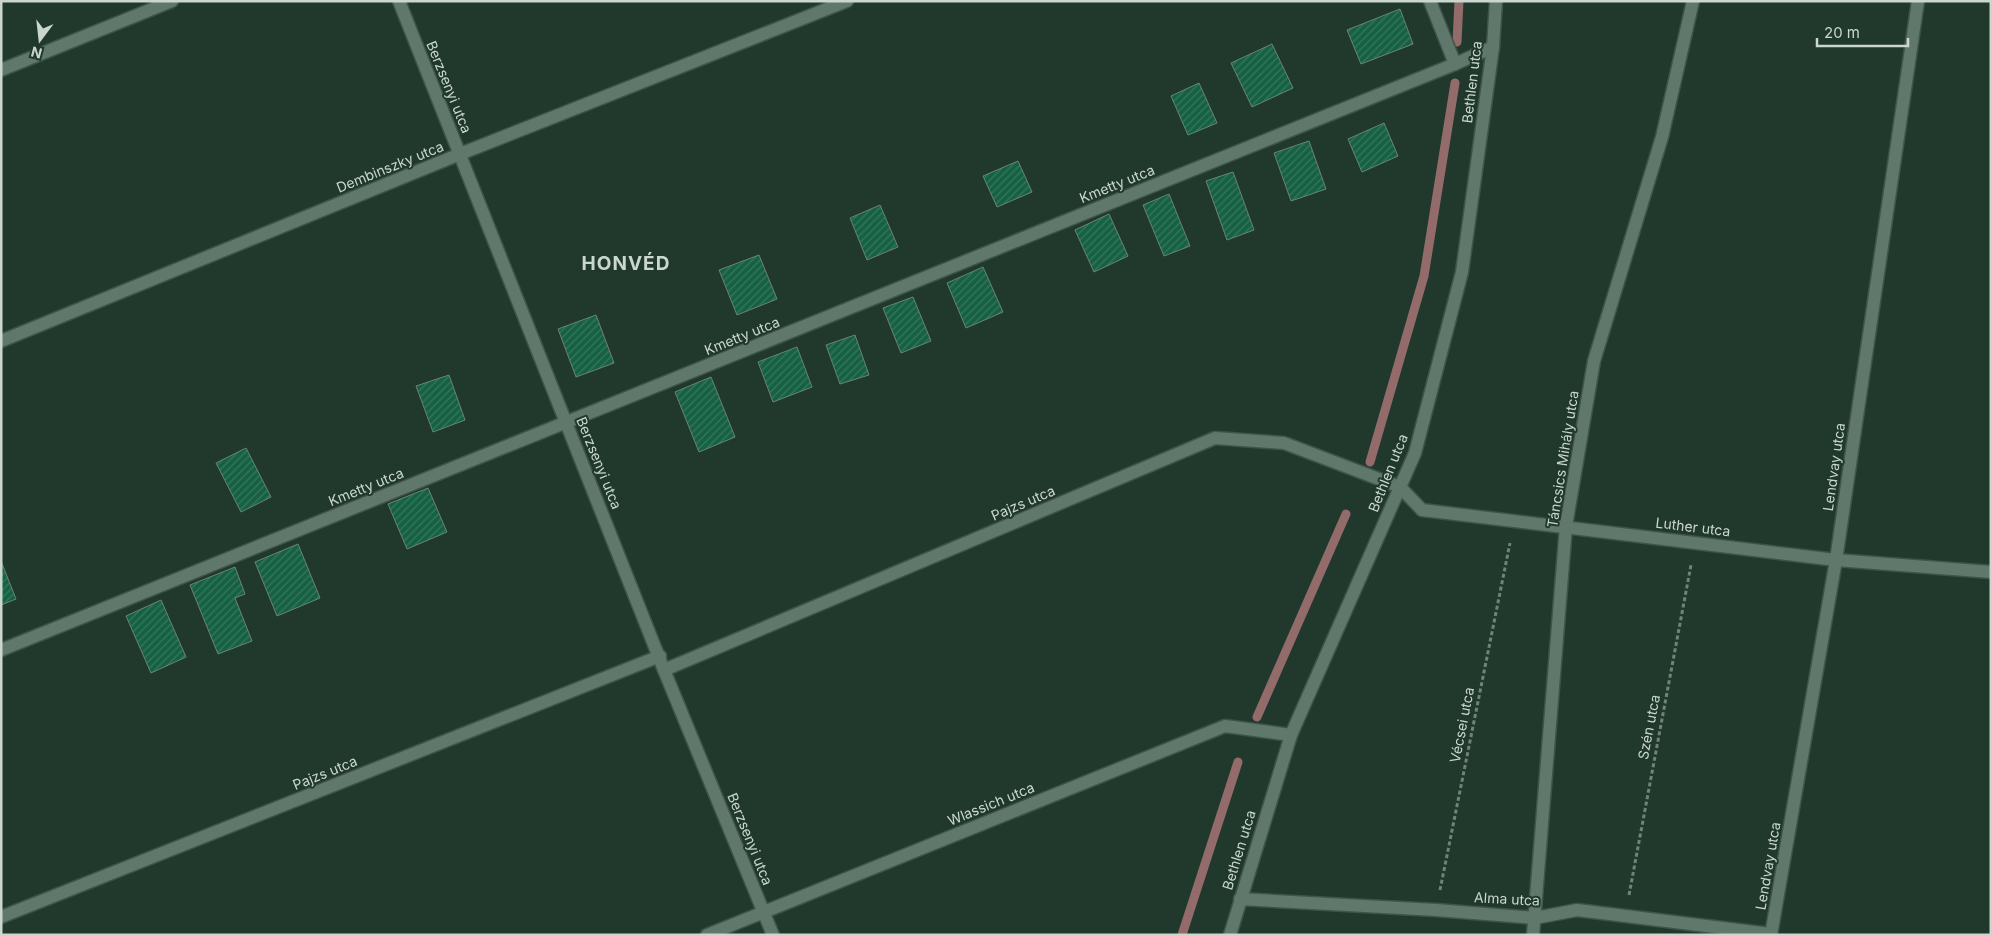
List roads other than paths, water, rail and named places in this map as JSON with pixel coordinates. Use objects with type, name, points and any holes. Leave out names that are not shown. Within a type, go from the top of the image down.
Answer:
[{"type":"street","points":[[1,70],[172,1]]},
{"type":"street","name":"Berzsenyi utca","points":[[399,1],[664,670],[773,935]]},
{"type":"street","name":"Dembinszky utca","points":[[1,341],[460,154],[846,1]]},
{"type":"street","points":[[1430,1],[1455,64]]},
{"type":"street","name":"Bethlen utca","points":[[1230,935],[1291,735],[1415,453],[1462,272],[1493,47],[1496,1]]},
{"type":"street","name":"Táncsics Mihály utca","points":[[1533,935],[1566,526],[1594,361],[1662,137],[1693,1]]},
{"type":"street","name":"Lendvay utca","points":[[1771,934],[1836,560],[1918,1]]},
{"type":"street","name":"Kmetty utca","points":[[1,650],[1455,64],[1493,47]]},
{"type":"street","name":"Pajzs utca","points":[[664,670],[1215,438],[1284,443],[1400,487]]},
{"type":"street","name":"Luther utca","points":[[1400,487],[1422,510],[1836,560],[1991,572]]},
{"type":"street","name":"Pajzs utca","points":[[1,917],[660,656]]},
{"type":"street","name":"Wlassich utca","points":[[707,935],[1225,726],[1291,735]]},
{"type":"street","name":"Alma utca","points":[[1240,899],[1436,910],[1535,918],[1577,910],[1771,934]]},
{"type":"waterway","points":[[1457,42],[1459,1]]},
{"type":"waterway","points":[[1370,462],[1424,276],[1455,83]]},
{"type":"waterway","points":[[1257,717],[1346,514]]},
{"type":"waterway","points":[[1182,935],[1238,762]]},
{"type":"district","name":"HONVÉD","points":[[626,263]]}]
